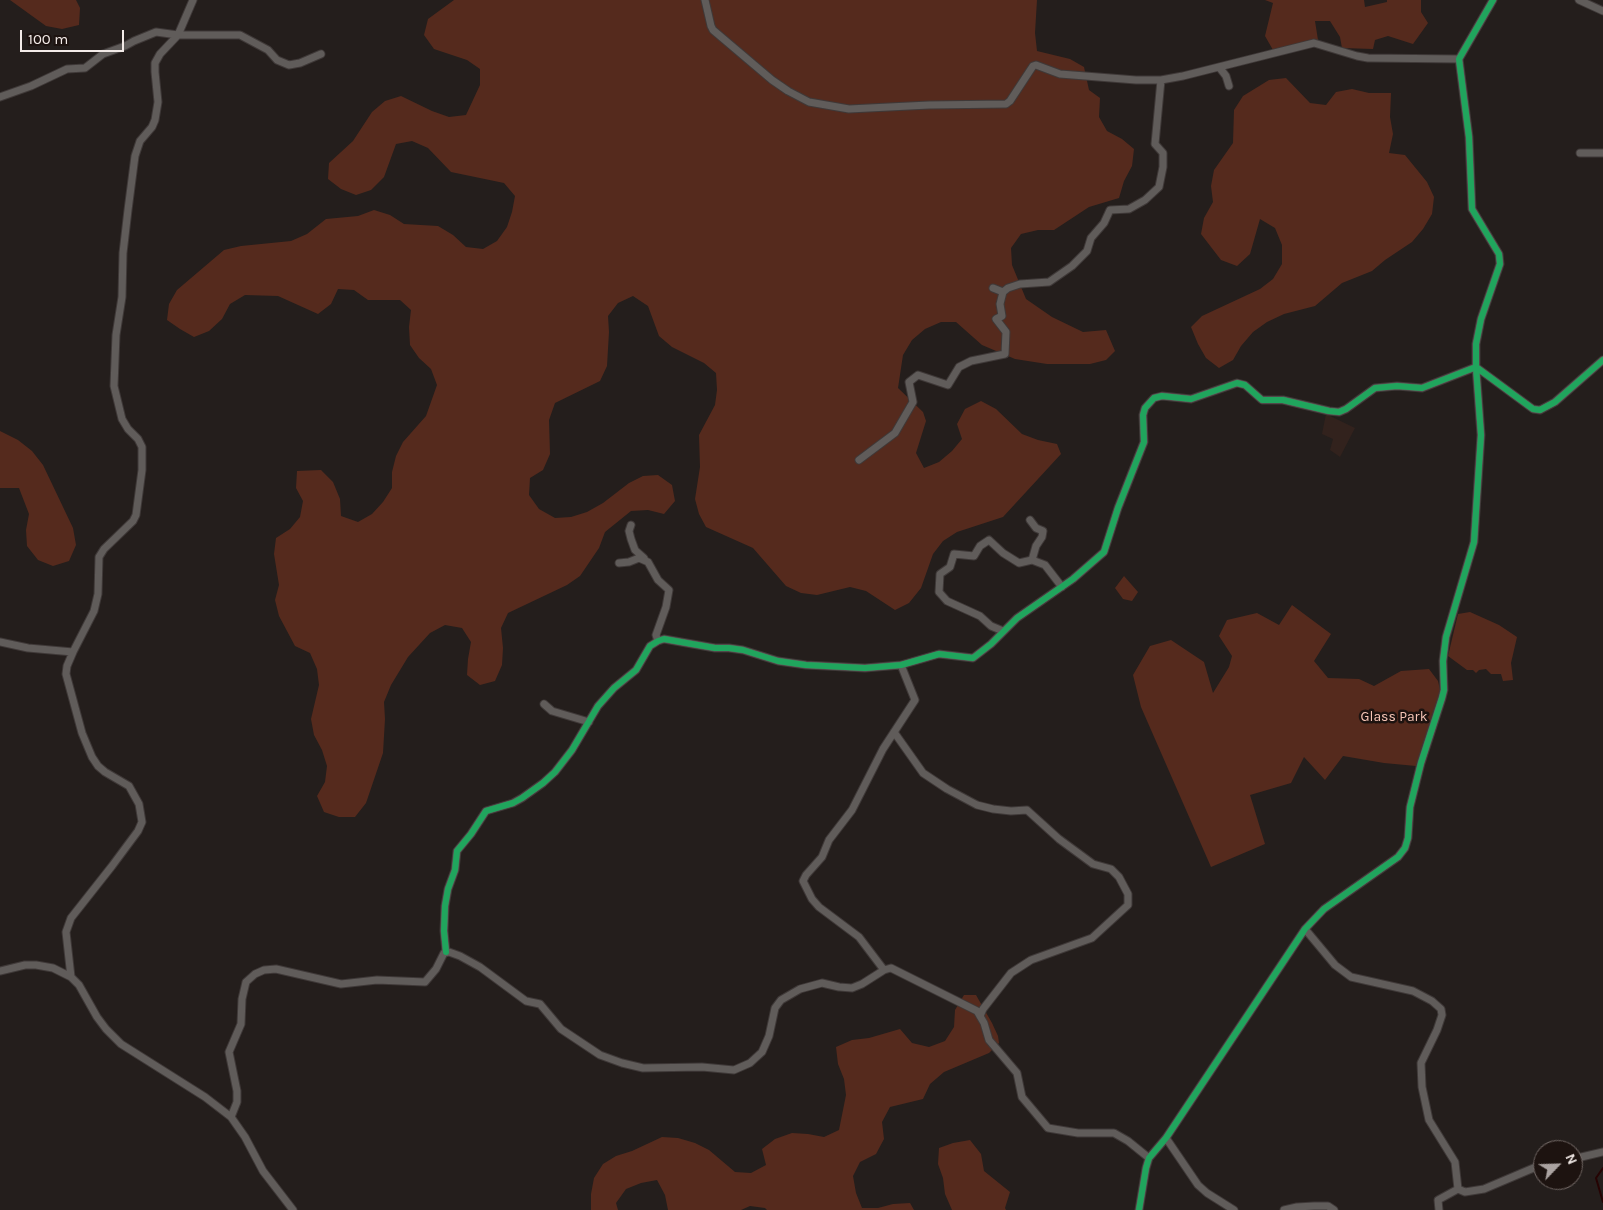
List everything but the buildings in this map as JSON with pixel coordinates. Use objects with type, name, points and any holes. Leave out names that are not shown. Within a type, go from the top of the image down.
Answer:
[{"type":"street","points":[[71,977],[66,932],[71,918],[138,831],[142,822],[139,804],[129,786],[104,772],[92,757],[82,733],[66,674],[72,652],[94,611],[98,594],[99,557],[104,549],[133,522],[136,514],[143,458],[142,447],[122,419],[114,386],[116,335],[122,297],[123,253],[134,156],[140,140],[152,127],[155,120],[158,102],[154,72],[156,62],[160,54],[178,35],[193,0]]},
{"type":"street","points":[[705,0],[713,30],[788,91],[809,102],[849,109],[929,105],[1002,105],[1010,101],[1033,66],[1036,65],[1060,74],[1161,80],[1314,44],[1368,58],[1460,59]]},
{"type":"street","points":[[1139,1210],[1149,1158],[1166,1138],[1305,929],[1324,909],[1398,857],[1407,843],[1412,798],[1444,690],[1443,661],[1446,637],[1474,542],[1481,435],[1476,344],[1481,319],[1496,279],[1500,260],[1490,237],[1472,209],[1469,137],[1460,59],[1493,0]]},
{"type":"street","points":[[1579,0],[1603,11]]},
{"type":"street","points":[[0,97],[32,86],[67,69],[85,68],[103,54],[156,32],[178,35],[240,35],[268,50],[277,60],[289,65],[300,63],[321,54]]},
{"type":"street","points":[[1219,67],[1226,76],[1229,86]]},
{"type":"street","points":[[859,460],[895,433],[913,402],[909,382],[918,375],[948,385],[959,367],[971,361],[1005,354],[1006,332],[996,319],[1002,316],[1000,304],[1003,292],[1020,284],[1049,282],[1072,266],[1087,251],[1091,238],[1104,223],[1110,210],[1129,209],[1145,200],[1159,187],[1163,167],[1163,153],[1155,144],[1161,80]]},
{"type":"street","points":[[1580,153],[1603,153]]},
{"type":"street","points":[[992,288],[1003,292]]},
{"type":"street","points":[[1476,367],[1533,409],[1540,410],[1555,402],[1603,360]]},
{"type":"street","points":[[446,952],[444,932],[445,906],[448,889],[455,870],[457,851],[486,811],[513,803],[522,798],[539,787],[555,772],[572,750],[605,698],[636,670],[650,646],[658,641],[664,639],[714,648],[743,650],[778,661],[806,665],[865,668],[901,665],[939,654],[973,658],[991,644],[1017,618],[1062,587],[1104,552],[1134,464],[1144,442],[1143,415],[1145,408],[1154,398],[1162,396],[1191,399],[1237,384],[1244,385],[1262,400],[1283,400],[1339,412],[1346,409],[1366,392],[1375,388],[1397,386],[1422,388],[1476,367]]},
{"type":"street","points":[[1030,520],[1036,528],[1044,531],[1036,546],[1032,560]]},
{"type":"street","points":[[631,525],[629,531],[633,545],[648,562],[658,580],[669,590],[666,607],[656,635],[658,641]]},
{"type":"street","points":[[1003,631],[991,626],[980,616],[947,601],[940,592],[940,574],[950,567],[954,554],[974,556],[980,546],[989,540],[1003,553],[1019,563],[1032,560],[1045,565],[1062,587]]},
{"type":"street","points":[[619,563],[639,558],[648,562]]},
{"type":"street","points":[[0,642],[28,648],[72,652]]},
{"type":"street","points":[[884,970],[858,937],[819,907],[812,899],[803,881],[822,857],[829,840],[852,810],[871,771],[915,699],[901,665]]},
{"type":"street","points":[[544,704],[552,711],[589,722]]},
{"type":"street","points":[[894,732],[923,774],[946,789],[977,805],[1011,811],[1027,810],[1059,839],[1094,864],[1110,869],[1119,877],[1128,894],[1128,904],[1092,938],[1031,960],[1011,973],[983,1009],[980,1016]]},
{"type":"street","points":[[1305,929],[1335,964],[1351,977],[1413,991],[1432,1001],[1441,1009],[1442,1015],[1437,1030],[1421,1063],[1422,1087],[1430,1120],[1455,1162],[1458,1189]]},
{"type":"street","points":[[446,952],[470,960],[526,1001],[540,1004],[561,1029],[600,1055],[643,1068],[702,1067],[730,1070],[740,1068],[756,1059],[762,1052],[769,1036],[775,1008],[781,1000],[800,989],[822,983],[852,988],[891,968],[977,1011],[990,1040],[1017,1073],[1022,1097],[1048,1128],[1078,1133],[1114,1133],[1149,1158]]},
{"type":"street","points":[[231,1117],[237,1102],[237,1091],[229,1052],[241,1024],[244,988],[250,978],[258,972],[276,969],[341,984],[377,980],[425,982],[433,974],[441,957],[446,952]]},
{"type":"street","points":[[0,971],[25,965],[36,965],[53,968],[71,977],[80,985],[106,1030],[121,1044],[205,1097],[231,1117],[245,1137],[263,1171],[292,1210]]},
{"type":"street","points":[[1166,1138],[1198,1185],[1234,1210]]},
{"type":"street","points":[[1583,1156],[1603,1152]]},
{"type":"street","points":[[1458,1189],[1465,1192],[1488,1188],[1533,1168]]},
{"type":"street","points":[[1439,1210],[1438,1200],[1458,1189]]},
{"type":"street","points":[[1284,1210],[1314,1206],[1328,1206],[1334,1210]]},
{"type":"shaded area","points":[[1326,414],[1355,428],[1340,457],[1330,450],[1333,439],[1322,434]]},
{"type":"green space","points":[[10,0],[76,0],[80,8],[79,25],[62,29],[46,26]]},
{"type":"green space","points":[[454,0],[1037,0],[1035,33],[1037,51],[1070,59],[1084,67],[1089,90],[1100,98],[1099,117],[1107,131],[1122,139],[1134,149],[1132,166],[1124,181],[1119,198],[1089,207],[1054,230],[1038,230],[1021,234],[1011,248],[1012,265],[1026,299],[1052,317],[1083,332],[1106,330],[1115,351],[1106,360],[1090,364],[1047,364],[1015,359],[982,345],[956,322],[941,322],[925,329],[912,340],[903,355],[898,388],[923,412],[926,421],[916,453],[924,468],[939,462],[952,451],[962,439],[957,424],[965,409],[981,401],[996,409],[1022,434],[1057,444],[1061,454],[1003,517],[957,532],[943,541],[933,554],[921,588],[909,603],[895,610],[866,591],[850,587],[817,595],[801,593],[786,586],[753,548],[706,527],[699,514],[695,499],[700,467],[699,435],[715,405],[717,390],[716,373],[704,363],[672,347],[659,336],[648,306],[633,296],[618,303],[608,316],[607,366],[600,381],[555,403],[549,420],[550,454],[543,470],[530,478],[529,495],[539,509],[555,518],[571,517],[587,512],[603,503],[629,483],[643,476],[658,475],[672,485],[675,501],[664,514],[648,510],[631,511],[605,532],[599,548],[580,576],[567,585],[508,613],[501,628],[502,665],[495,681],[480,685],[467,675],[471,642],[462,628],[445,625],[430,633],[408,657],[391,685],[384,702],[383,753],[366,803],[355,817],[339,817],[324,812],[317,796],[325,782],[327,766],[322,750],[314,735],[311,719],[319,685],[317,669],[310,653],[295,646],[279,616],[275,600],[279,585],[274,554],[276,538],[290,529],[300,517],[303,501],[296,488],[297,471],[321,470],[333,482],[340,499],[341,516],[358,522],[372,514],[392,488],[392,472],[396,456],[403,442],[426,416],[437,385],[431,369],[419,358],[410,345],[409,327],[411,310],[400,300],[368,300],[354,290],[338,289],[331,304],[318,314],[278,296],[245,295],[230,304],[222,319],[209,331],[194,337],[167,320],[169,304],[177,290],[224,250],[241,246],[291,241],[307,234],[326,219],[358,216],[374,210],[390,215],[404,224],[438,226],[453,235],[466,247],[483,249],[497,241],[507,227],[515,196],[504,183],[451,172],[428,148],[412,141],[396,144],[384,177],[371,190],[356,195],[341,189],[328,179],[329,163],[353,141],[372,112],[385,101],[401,96],[449,117],[466,115],[480,85],[480,69],[467,60],[434,49],[424,35],[428,19]]},
{"type":"green space","points":[[1265,0],[1364,0],[1365,7],[1387,2],[1387,0],[1421,0],[1421,12],[1428,23],[1413,44],[1388,36],[1375,40],[1373,49],[1342,48],[1340,37],[1330,21],[1315,21],[1318,40],[1273,50],[1265,36],[1273,3]]},
{"type":"green space","points":[[1286,78],[1310,103],[1326,105],[1336,92],[1352,89],[1369,93],[1391,93],[1390,117],[1393,134],[1389,153],[1405,155],[1427,182],[1434,197],[1432,214],[1412,242],[1372,271],[1342,283],[1315,306],[1284,314],[1267,322],[1253,332],[1241,346],[1233,360],[1219,368],[1206,358],[1191,327],[1202,316],[1260,289],[1273,279],[1282,264],[1282,245],[1275,228],[1260,219],[1250,254],[1237,266],[1221,260],[1201,234],[1204,218],[1213,202],[1211,186],[1214,170],[1233,143],[1234,110],[1243,96],[1269,80]]},
{"type":"green space","points":[[0,431],[18,440],[32,451],[43,465],[73,528],[76,545],[69,561],[53,566],[38,560],[27,546],[26,530],[29,514],[19,488],[0,488]]},
{"type":"green space","points":[[1124,576],[1138,592],[1132,601],[1123,599],[1115,588]]},
{"type":"green space","name":"Glass Park","points":[[1292,605],[1331,634],[1314,661],[1328,678],[1359,679],[1374,686],[1401,671],[1429,669],[1438,681],[1441,694],[1416,766],[1343,756],[1325,780],[1304,757],[1291,783],[1250,795],[1265,844],[1211,867],[1141,707],[1133,675],[1150,646],[1171,640],[1204,662],[1213,693],[1229,667],[1232,656],[1219,636],[1227,620],[1257,613],[1279,625]]},
{"type":"green space","points":[[1470,612],[1499,625],[1517,637],[1511,663],[1513,680],[1503,681],[1501,674],[1491,674],[1486,669],[1479,670],[1476,673],[1473,670],[1467,670],[1448,656],[1458,614]]},
{"type":"green space","points":[[964,995],[976,995],[992,1023],[999,1043],[989,1053],[944,1072],[930,1084],[923,1099],[890,1107],[882,1122],[884,1139],[876,1154],[860,1162],[853,1176],[856,1193],[862,1208],[878,1208],[893,1204],[910,1203],[914,1210],[767,1210],[750,1206],[741,1210],[668,1210],[665,1195],[657,1180],[641,1183],[626,1189],[616,1203],[618,1210],[591,1210],[594,1178],[603,1164],[616,1156],[662,1137],[678,1138],[695,1143],[709,1150],[735,1172],[751,1173],[766,1165],[762,1149],[775,1139],[792,1133],[824,1137],[839,1130],[846,1095],[844,1079],[838,1064],[836,1047],[852,1040],[869,1038],[900,1029],[912,1043],[929,1047],[945,1041],[954,1027],[955,1010]]},
{"type":"green space","points":[[970,1140],[981,1154],[984,1171],[1010,1192],[1006,1210],[952,1210],[945,1194],[943,1178],[938,1164],[939,1148]]},
{"type":"waterway","points":[[1603,1168],[1596,1178],[1603,1202]]},
{"type":"cycle path","points":[[1139,1210],[1149,1158],[1166,1138],[1305,929],[1324,909],[1398,857],[1405,848],[1408,838],[1410,807],[1421,763],[1444,690],[1443,661],[1446,637],[1474,542],[1481,435],[1476,344],[1481,319],[1500,264],[1499,254],[1472,209],[1469,137],[1459,59],[1493,0]]},
{"type":"cycle path","points":[[446,952],[444,931],[445,906],[448,889],[455,870],[457,851],[486,811],[513,803],[522,798],[555,772],[572,750],[598,706],[614,688],[636,670],[650,646],[658,641],[664,639],[715,648],[743,650],[778,661],[806,665],[865,668],[901,665],[939,654],[973,658],[991,644],[1017,618],[1073,579],[1104,552],[1118,508],[1144,442],[1143,415],[1145,408],[1154,398],[1162,396],[1191,399],[1237,383],[1245,385],[1262,400],[1283,400],[1339,412],[1375,388],[1397,386],[1422,388],[1476,367],[1533,409],[1540,410],[1555,402],[1603,360]]}]
